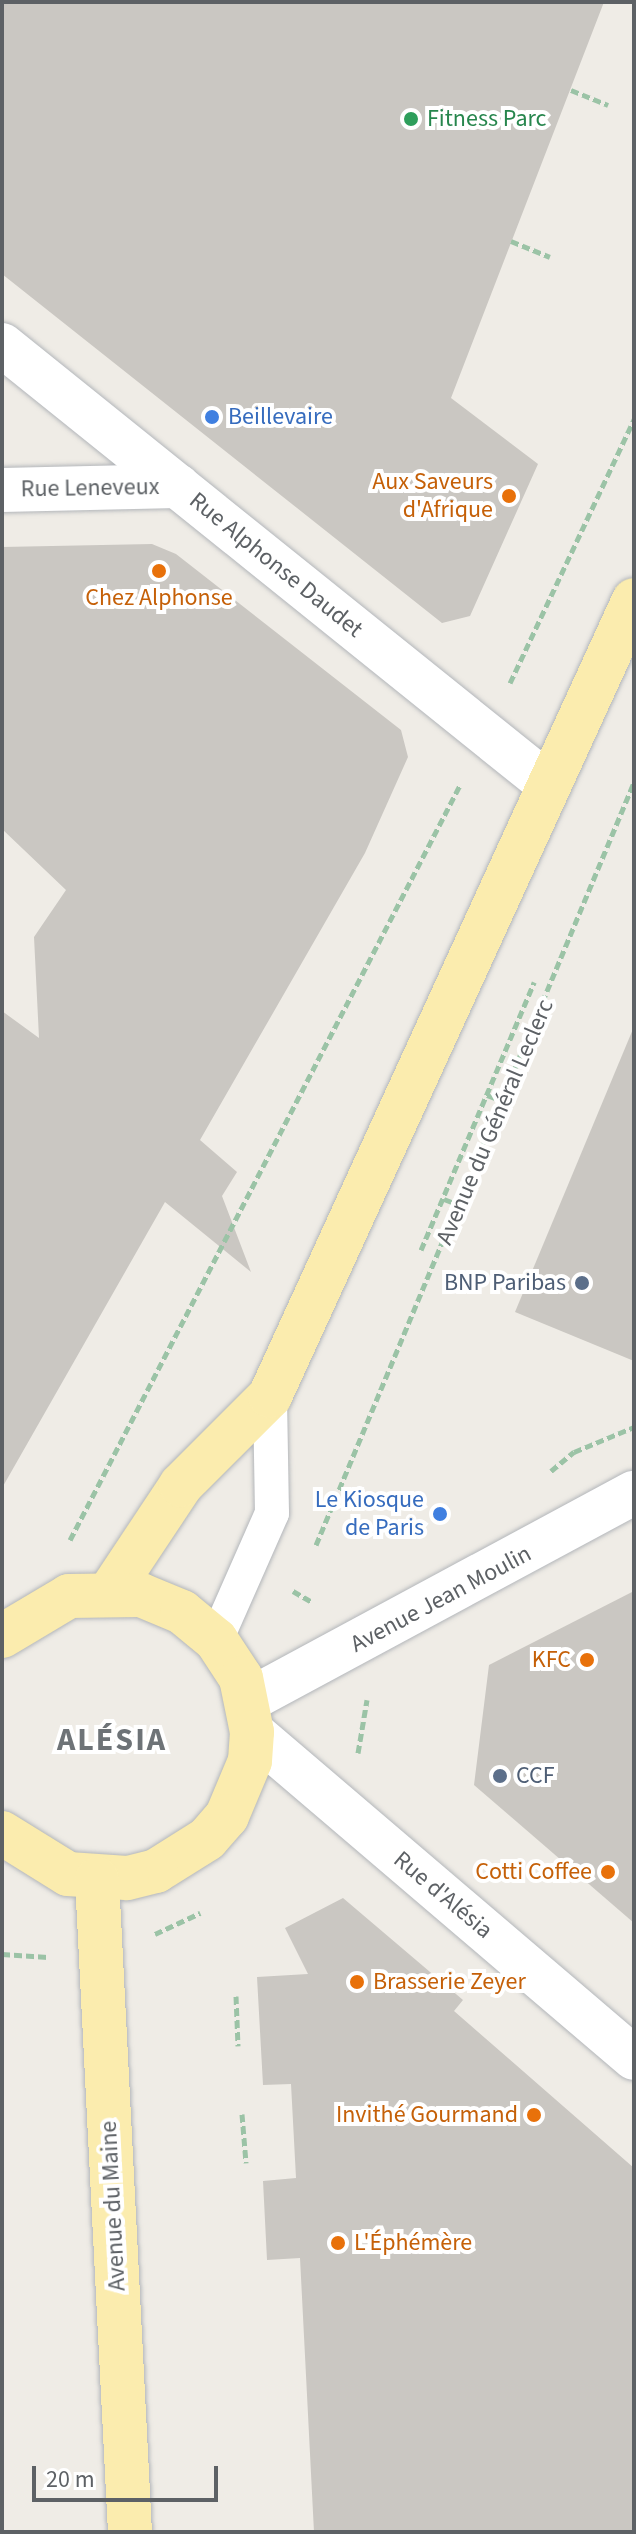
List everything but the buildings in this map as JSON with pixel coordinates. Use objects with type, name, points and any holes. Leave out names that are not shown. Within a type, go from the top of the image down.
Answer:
[{"type":"main road","name":"Rue Alphonse Daudet","points":[[2,345],[549,785]]},
{"type":"main road","name":"Rue Leneveux","points":[[2,490],[178,486]]},
{"type":"main road","points":[[110,1592],[181,1485],[270,1396],[634,600]]},
{"type":"main road","name":"Avenue Jean Moulin","points":[[249,1716],[634,1493]]},
{"type":"main road","points":[[2,1636],[43,1606],[110,1592],[182,1612],[216,1640],[249,1716],[241,1789],[207,1839],[156,1871],[97,1879],[40,1863],[2,1833]]},
{"type":"main road","name":"Rue d'Alésia","points":[[249,1716],[634,2058]]},
{"type":"main road","name":"Avenue du Maine","points":[[97,1879],[130,2532]]},
{"type":"lane","points":[[216,1640],[272,1513],[270,1396]]},
{"type":"path","points":[[571,90],[608,105]]},
{"type":"path","points":[[511,241],[550,257]]},
{"type":"path","points":[[519,666],[634,419]]},
{"type":"path","points":[[69,1543],[463,778]]},
{"type":"path","name":"Avenue du Général Leclerc","points":[[313,1550],[634,782]]},
{"type":"path","points":[[421,1250],[534,982]]},
{"type":"path","points":[[487,1095],[495,1098]]},
{"type":"path","points":[[444,1199],[452,1202]]},
{"type":"path","points":[[297,1576],[289,1589],[305,1597]]},
{"type":"path","points":[[362,1748],[369,1684]]},
{"type":"path","points":[[2,1954],[21,1959]]},
{"type":"path","points":[[236,1996],[238,2046]]},
{"type":"path","points":[[242,2114],[246,2163]]},
{"type":"place","name":"Fitness Parc","points":[[411,119]]},
{"type":"place","name":"Beillevaire","points":[[212,417]]},
{"type":"place","name":"Aux Saveurs d'Afrique","points":[[509,496]]},
{"type":"place","name":"Chez Alphonse","points":[[159,571]]},
{"type":"place","name":"BNP Paribas","points":[[582,1283]]},
{"type":"place","name":"Le Kiosque de Paris","points":[[440,1514]]},
{"type":"place","name":"KFC","points":[[587,1660]]},
{"type":"place","name":"CCF","points":[[500,1776]]},
{"type":"place","name":"Cotti Coffee","points":[[608,1872]]},
{"type":"place","name":"Brasserie Zeyer","points":[[357,1982]]},
{"type":"place","name":"Invithé Gourmand","points":[[534,2115]]},
{"type":"place","name":"L'Éphémère","points":[[338,2243]]},
{"type":"district","name":"ALÉSIA","points":[[112,1740]]}]
